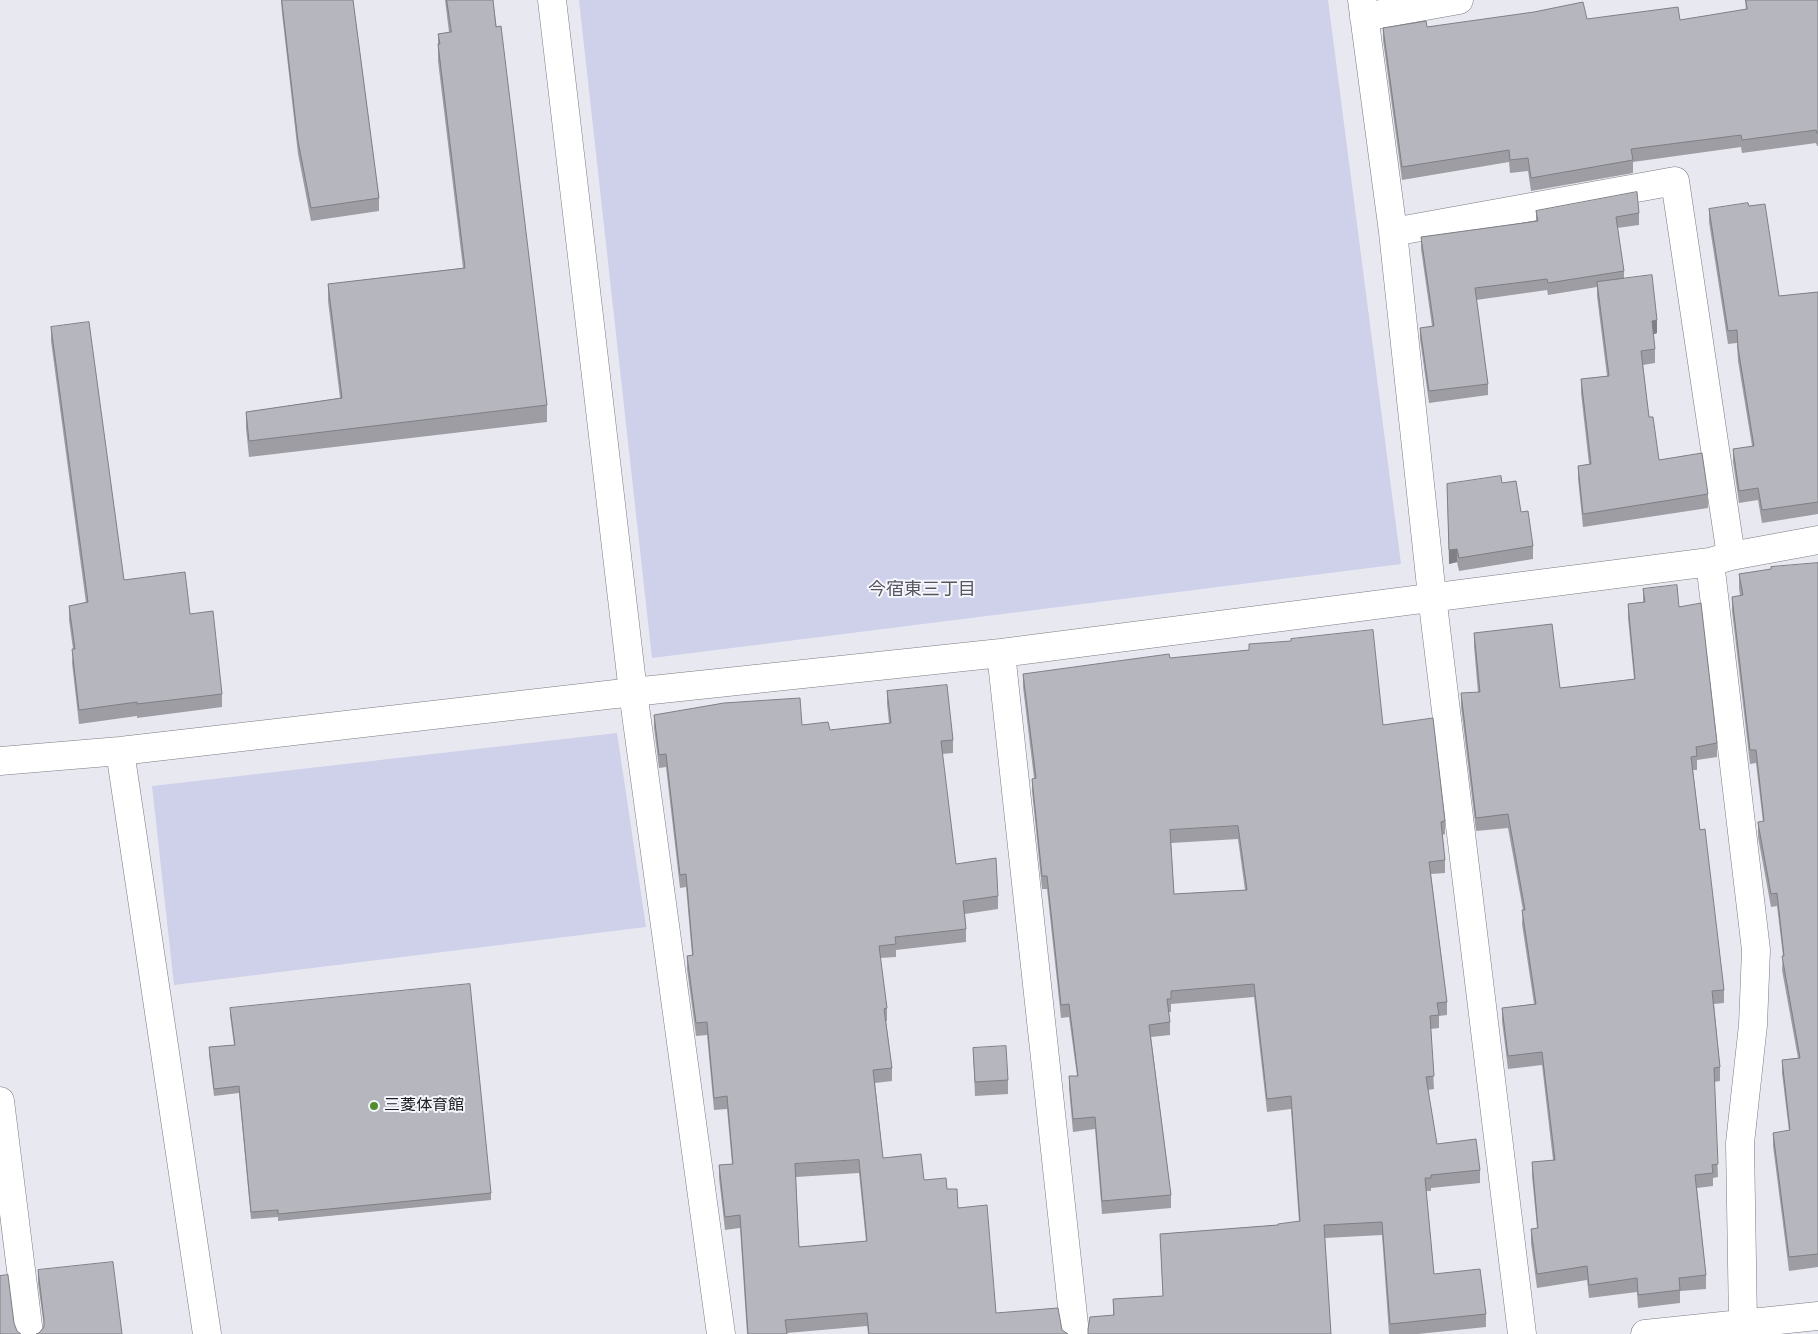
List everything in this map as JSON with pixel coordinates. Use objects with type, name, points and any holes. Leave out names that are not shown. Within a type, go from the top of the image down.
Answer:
[{"type":"street","points":[[552,0],[633,692],[721,1334]]},
{"type":"street","points":[[1459,0],[1363,9],[1393,232],[1432,596],[1522,1334]]},
{"type":"street","points":[[1393,232],[1675,181],[1720,559],[1756,950],[1753,1025],[1740,1144],[1743,1323]]},
{"type":"street","points":[[0,761],[120,750],[633,692],[1001,653],[1720,559],[1818,540]]},
{"type":"street","points":[[1001,653],[1075,1334]]},
{"type":"street","points":[[120,750],[207,1334]]},
{"type":"street","points":[[0,1101],[29,1334]]},
{"type":"street","points":[[1645,1334],[1818,1316]]},
{"type":"shaded area","points":[[579,0],[1328,0],[1401,564],[652,658]]},
{"type":"shaded area","points":[[617,733],[646,927],[174,985],[152,786]]},
{"type":"building","points":[[282,0],[353,0],[379,198],[311,208],[298,141]]},
{"type":"building","points":[[447,0],[493,0],[496,27],[501,26],[547,405],[249,441],[246,412],[342,398],[328,284],[465,268],[438,44],[440,44],[438,34],[451,32]]},
{"type":"building","points":[[1746,0],[1818,0],[1818,133],[1816,130],[1742,140],[1741,135],[1631,149],[1633,160],[1531,178],[1528,158],[1510,160],[1509,150],[1402,167],[1383,28],[1426,21],[1427,27],[1534,12],[1583,2],[1587,19],[1678,7],[1680,20],[1747,9]]},
{"type":"building","points":[[1637,192],[1639,213],[1616,217],[1624,271],[1548,283],[1547,279],[1475,288],[1488,384],[1429,391],[1420,328],[1434,326],[1421,237],[1538,221],[1536,211]]},
{"type":"building","points":[[1748,203],[1749,206],[1765,204],[1779,296],[1818,292],[1818,502],[1762,510],[1758,488],[1739,491],[1733,449],[1754,446],[1738,348],[1737,330],[1728,331],[1709,209]]},
{"type":"building","points":[[1652,275],[1657,320],[1652,321],[1655,349],[1641,351],[1649,417],[1653,417],[1659,460],[1702,453],[1708,494],[1583,514],[1578,466],[1591,464],[1581,379],[1609,376],[1597,282]]},
{"type":"building","points":[[89,322],[124,580],[185,572],[190,614],[213,611],[222,694],[137,704],[137,702],[79,710],[72,649],[75,649],[69,606],[88,602],[51,327]]},
{"type":"building","points":[[1501,476],[1502,483],[1516,481],[1521,512],[1528,511],[1533,546],[1459,558],[1457,549],[1449,550],[1447,484]]},
{"type":"building","points":[[1818,563],[1818,1254],[1789,1257],[1773,1133],[1790,1130],[1782,1060],[1800,1058],[1782,956],[1784,956],[1777,893],[1771,894],[1758,823],[1764,821],[1756,750],[1750,750],[1732,597],[1743,595],[1739,574],[1771,569],[1771,567]]},
{"type":"building","points":[[1677,585],[1679,607],[1701,603],[1717,743],[1696,747],[1697,756],[1691,757],[1700,830],[1705,829],[1724,990],[1712,991],[1720,1067],[1714,1068],[1718,1164],[1712,1165],[1713,1173],[1695,1175],[1706,1275],[1679,1278],[1680,1290],[1638,1295],[1637,1278],[1589,1285],[1587,1266],[1537,1274],[1531,1229],[1538,1228],[1532,1162],[1555,1160],[1542,1052],[1508,1056],[1502,1008],[1536,1004],[1522,910],[1525,910],[1508,814],[1476,818],[1461,693],[1480,692],[1474,633],[1552,624],[1560,688],[1635,679],[1628,604],[1645,602],[1643,589]]},
{"type":"building","points":[[1373,630],[1383,725],[1433,718],[1445,821],[1441,822],[1445,860],[1429,862],[1447,1002],[1437,1003],[1439,1015],[1430,1016],[1434,1076],[1426,1077],[1437,1144],[1476,1139],[1480,1170],[1431,1175],[1431,1178],[1425,1178],[1434,1274],[1480,1269],[1486,1314],[1390,1324],[1382,1222],[1324,1225],[1331,1334],[1088,1334],[1090,1317],[1114,1315],[1113,1299],[1163,1296],[1160,1234],[1278,1225],[1300,1221],[1291,1096],[1267,1099],[1254,984],[1171,991],[1171,999],[1167,999],[1170,1022],[1149,1025],[1171,1195],[1102,1201],[1095,1117],[1073,1119],[1069,1076],[1078,1076],[1069,1004],[1061,1005],[1047,876],[1042,876],[1032,779],[1036,778],[1023,674],[1169,654],[1170,658],[1249,650],[1249,644],[1291,641],[1291,639]],"holes":[[[1238,826],[1247,890],[1174,894],[1170,830]]]},
{"type":"building","points":[[947,685],[953,740],[941,741],[956,864],[996,858],[998,896],[963,901],[966,929],[895,937],[896,944],[879,946],[887,1008],[884,1009],[892,1068],[873,1070],[883,1158],[921,1154],[924,1180],[946,1178],[947,1189],[957,1189],[958,1208],[987,1205],[996,1313],[1058,1308],[1062,1330],[1068,1334],[869,1334],[867,1313],[785,1320],[787,1334],[748,1334],[740,1215],[725,1217],[719,1165],[733,1164],[727,1096],[714,1098],[707,1022],[696,1023],[687,956],[693,955],[686,874],[680,875],[666,754],[659,755],[654,715],[724,703],[800,698],[802,725],[828,722],[830,730],[891,723],[887,691]],"holes":[[[859,1160],[867,1241],[799,1247],[795,1164]]]},
{"type":"building","name":"三菱体育館","points":[[470,984],[491,1193],[278,1214],[278,1210],[251,1212],[239,1086],[214,1089],[209,1047],[235,1045],[230,1008]]},
{"type":"building","points":[[1006,1046],[1008,1080],[975,1082],[973,1048]]},
{"type":"building","points":[[113,1262],[122,1334],[36,1334],[44,1327],[38,1270]]},
{"type":"building","points":[[8,1275],[14,1323],[17,1331],[21,1334],[0,1334],[0,1276]]},
{"type":"place","name":"三菱体育館","points":[[374,1106]]},
{"type":"district","name":"今宿東三丁目","points":[[922,590]]}]
